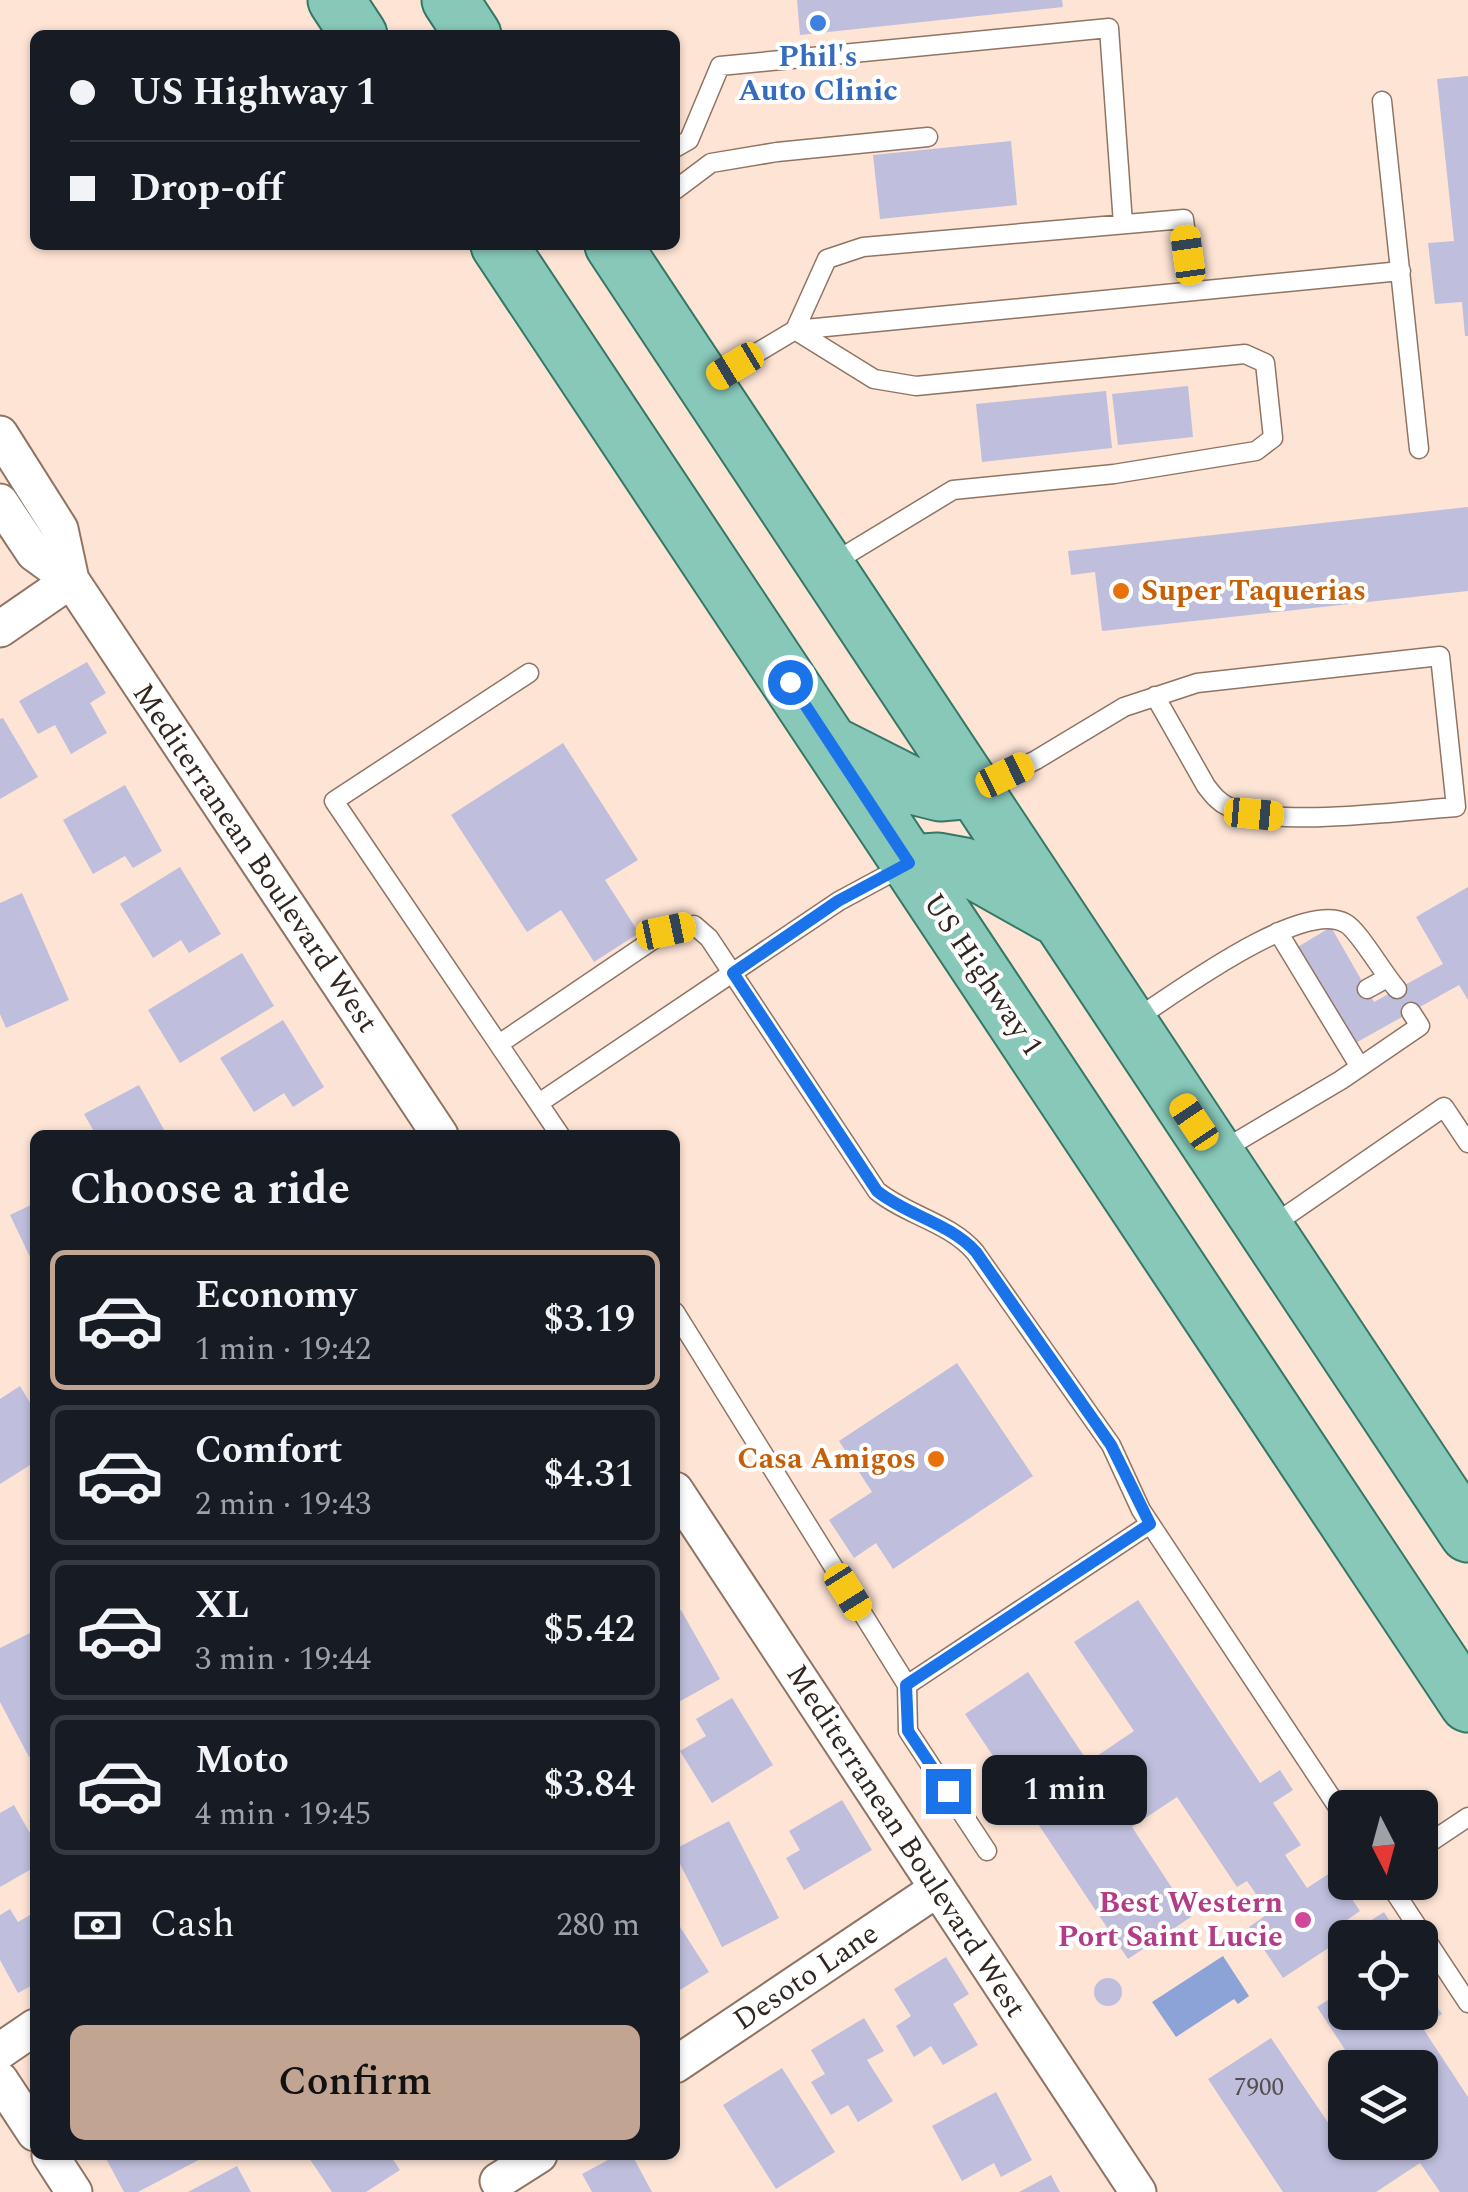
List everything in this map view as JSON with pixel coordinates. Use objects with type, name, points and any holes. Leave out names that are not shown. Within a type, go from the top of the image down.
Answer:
[{"type":"main road","points":[[336,0],[356,30]]},
{"type":"main road","points":[[450,0],[470,30]]},
{"type":"main road","name":"US Highway 1","points":[[502,250],[1468,1704]]},
{"type":"main road","points":[[617,250],[1468,1534]]},
{"type":"main road","points":[[830,744],[916,788],[940,793],[974,790]]},
{"type":"main road","points":[[909,863],[965,866],[1059,919]]},
{"type":"street","name":"Mediterranean Boulevard West","points":[[0,434],[60,529],[71,580]]},
{"type":"street","name":"Mediterranean Boulevard West","points":[[0,502],[34,553],[71,580],[437,1130]]},
{"type":"street","points":[[0,628],[71,580]]},
{"type":"street","name":"Mediterranean Boulevard West","points":[[680,1498],[1138,2192]]},
{"type":"street","name":"Desoto Lane","points":[[680,2062],[937,1889]]},
{"type":"street","points":[[0,2051],[30,2030]]},
{"type":"street","points":[[0,2080],[30,2125]]},
{"type":"street","points":[[53,2160],[74,2192]]},
{"type":"street","points":[[498,2181],[530,2160]]},
{"type":"lane","points":[[680,145],[689,140],[720,66],[1109,28],[1122,224]]},
{"type":"lane","points":[[1382,101],[1419,450]]},
{"type":"lane","points":[[680,186],[712,163],[777,152],[928,137]]},
{"type":"lane","points":[[795,330],[827,259],[863,247],[1184,219],[1194,291]]},
{"type":"lane","points":[[705,384],[795,330],[1402,271]]},
{"type":"lane","points":[[795,330],[874,379],[916,386],[1245,354],[1265,363],[1273,438],[1256,451],[1114,474],[953,490],[826,566]]},
{"type":"lane","points":[[974,790],[1036,760],[1124,707],[1155,696],[1197,683],[1440,656],[1456,807],[1285,816],[1231,808],[1215,798],[1206,786],[1155,696]]},
{"type":"lane","points":[[529,673],[334,800],[557,1130]]},
{"type":"lane","points":[[538,1103],[838,901],[909,863]]},
{"type":"lane","points":[[1129,1024],[1248,946],[1324,917],[1347,923],[1355,949],[1392,984],[1367,990]]},
{"type":"lane","points":[[499,1044],[666,931],[694,925],[709,938],[877,1191],[898,1208],[950,1229],[976,1252],[1111,1445],[1150,1524],[1328,1792]]},
{"type":"lane","points":[[1278,932],[1310,978],[1360,1067]]},
{"type":"lane","points":[[1216,1154],[1420,1026],[1410,1012]]},
{"type":"lane","points":[[1266,1230],[1444,1107],[1468,1143]]},
{"type":"lane","points":[[680,1320],[906,1685],[908,1731],[987,1851]]},
{"type":"lane","points":[[906,1685],[1150,1524]]},
{"type":"lane","points":[[1438,1837],[1468,1817]]},
{"type":"lane","points":[[1400,1900],[1468,2003]]},
{"type":"water","points":[[1223,1956],[1249,1996],[1238,2004],[1234,1999],[1176,2037],[1152,2002]]},
{"type":"building","points":[[797,0],[1062,0],[1063,7],[800,35]]},
{"type":"building","points":[[1468,76],[1465,336],[1462,302],[1435,304],[1428,243],[1454,241],[1437,79]]},
{"type":"building","points":[[1011,141],[1017,205],[880,219],[873,155]]},
{"type":"building","points":[[1188,386],[1193,437],[1118,445],[1112,394]]},
{"type":"building","points":[[1106,391],[1112,448],[982,462],[976,404]]},
{"type":"building","points":[[1468,507],[1468,591],[1102,631],[1095,572],[1071,575],[1068,551]]},
{"type":"building","points":[[87,662],[106,693],[90,703],[107,733],[71,754],[55,725],[38,734],[19,701]]},
{"type":"building","points":[[3,718],[38,777],[0,799],[0,719]]},
{"type":"building","points":[[563,743],[638,860],[605,880],[639,933],[594,962],[561,910],[527,932],[451,815]]},
{"type":"building","points":[[125,785],[162,851],[133,868],[125,856],[93,874],[63,820]]},
{"type":"building","points":[[180,867],[221,934],[189,953],[181,940],[153,958],[120,904]]},
{"type":"building","points":[[1468,887],[1468,1000],[1459,985],[1352,1045],[1296,948],[1331,927],[1374,1002],[1443,964],[1416,917]]},
{"type":"building","points":[[22,893],[69,1000],[6,1028],[0,1014],[0,903]]},
{"type":"building","points":[[242,953],[274,1006],[180,1063],[148,1010]]},
{"type":"building","points":[[283,1020],[324,1087],[293,1107],[284,1093],[254,1112],[220,1058]]},
{"type":"building","points":[[139,1085],[164,1130],[93,1130],[84,1114]]},
{"type":"building","points":[[30,1205],[30,1257],[10,1215]]},
{"type":"building","name":"Casa Amigos","points":[[957,1363],[1033,1476],[893,1569],[876,1543],[854,1558],[829,1520],[872,1492],[839,1441]]},
{"type":"building","points":[[20,1386],[30,1403],[30,1465],[0,1484],[0,1399]]},
{"type":"building","points":[[1138,1600],[1260,1783],[1280,1770],[1293,1790],[1273,1803],[1301,1845],[1285,1855],[1307,1888],[1328,1874],[1328,1900],[1353,1900],[1360,1911],[1347,1920],[1328,1920],[1328,1948],[1283,1978],[1249,1927],[1269,1913],[1247,1881],[1237,1887],[1177,1797],[1132,1827],[1191,1917],[1128,1959],[965,1714],[1028,1672],[1088,1762],[1134,1731],[1074,1642]]},
{"type":"building","points":[[680,1610],[720,1679],[680,1701]]},
{"type":"building","points":[[30,1633],[29,1757],[0,1702],[0,1648]]},
{"type":"building","points":[[732,1698],[773,1765],[712,1803],[680,1751],[706,1736],[696,1719]]},
{"type":"building","points":[[842,1800],[872,1850],[804,1890],[786,1858],[800,1850],[789,1831]]},
{"type":"building","points":[[14,1805],[30,1833],[30,1870],[0,1887],[0,1813]]},
{"type":"building","points":[[729,1821],[779,1918],[722,1947],[680,1864],[680,1846]]},
{"type":"building","points":[[10,1909],[18,1922],[30,1915],[30,1987],[18,1993],[0,1960],[0,1915]]},
{"type":"building","points":[[1384,1912],[1389,1920],[1372,1920]]},
{"type":"building","points":[[680,1927],[709,1972],[680,1990]]},
{"type":"building","points":[[946,1957],[969,1994],[953,2004],[978,2045],[943,2065],[931,2046],[914,2057],[896,2026],[911,2016],[894,1989]]},
{"type":"building","points":[[1108,1978],[1118,1982],[1122,1992],[1118,2002],[1108,2006],[1098,2002],[1094,1992],[1098,1982]]},
{"type":"building","points":[[1328,2000],[1328,2024],[1317,2007]]},
{"type":"building","points":[[864,2018],[884,2051],[867,2060],[893,2101],[858,2122],[848,2105],[831,2115],[811,2082],[825,2074],[811,2050]]},
{"type":"building","points":[[1332,2030],[1424,2030],[1437,2050],[1345,2050]]},
{"type":"building","points":[[1271,2038],[1328,2123],[1328,2160],[1438,2160],[1438,2051],[1468,2097],[1468,2192],[1440,2192],[1420,2163],[1376,2192],[1283,2192],[1208,2079]]},
{"type":"building","points":[[782,2068],[835,2152],[776,2189],[723,2105]]},
{"type":"building","points":[[996,2092],[1032,2160],[1001,2177],[994,2163],[962,2181],[932,2126]]},
{"type":"building","points":[[107,2160],[199,2160],[138,2192],[124,2192]]},
{"type":"building","points":[[310,2160],[393,2160],[400,2170],[366,2192],[332,2192]]},
{"type":"building","points":[[608,2160],[635,2160],[652,2192],[592,2192],[582,2174]]},
{"type":"building","points":[[237,2166],[251,2192],[188,2192]]},
{"type":"building","points":[[1051,2175],[1060,2192],[1019,2192]]},
{"type":"place","name":"Phil's Auto Clinic","points":[[818,23]]},
{"type":"place","name":"Super Taquerias","points":[[1121,591]]},
{"type":"place","name":"Casa Amigos","points":[[936,1459]]},
{"type":"place","name":"Best Western Port Saint Lucie","points":[[1303,1920]]},
{"type":"route","points":[[790,682],[909,863],[838,901],[733,973],[877,1191],[898,1208],[950,1229],[976,1252],[1111,1445],[1150,1524],[906,1685],[908,1731],[948,1791]]}]
